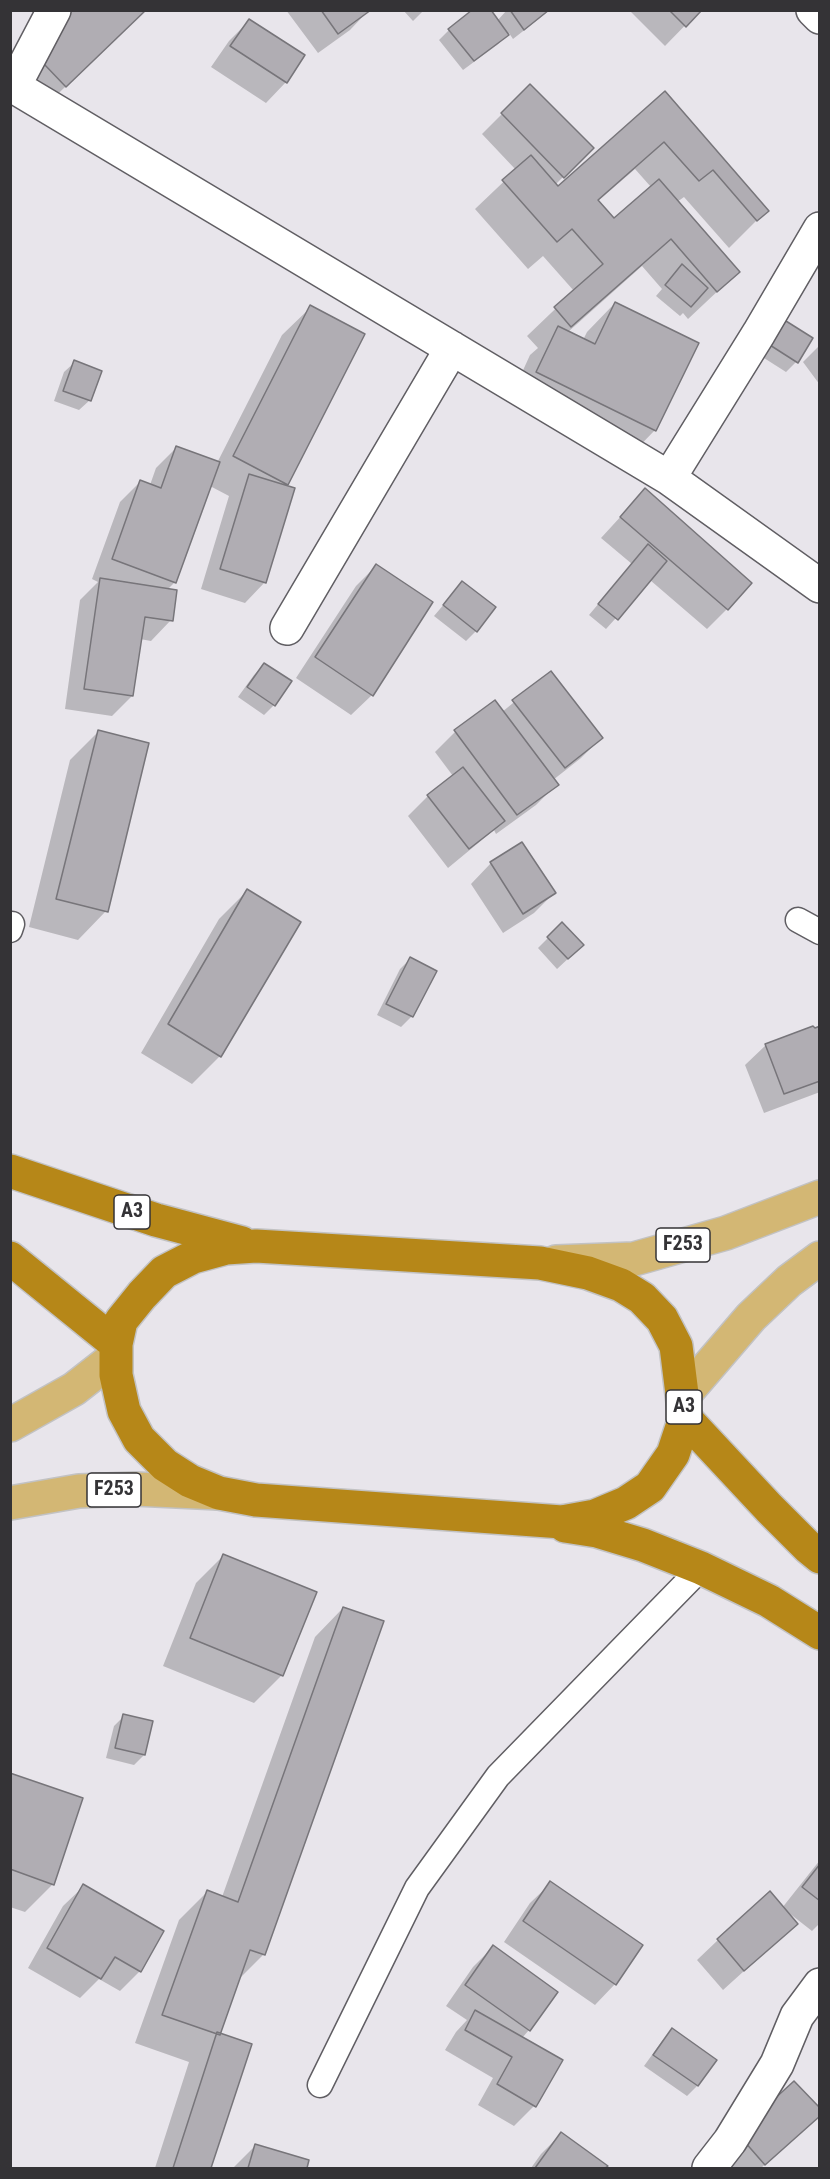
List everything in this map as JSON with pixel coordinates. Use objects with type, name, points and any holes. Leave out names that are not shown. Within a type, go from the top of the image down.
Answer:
[{"type":"highway","name":"A3","points":[[10,1171],[156,1220],[256,1246]]},
{"type":"highway","name":"A3","points":[[256,1246],[540,1263],[588,1273],[621,1285],[642,1298],[662,1319],[676,1346],[684,1406],[673,1454],[650,1487],[626,1503],[595,1516],[562,1522],[256,1500],[219,1493],[190,1481],[165,1465],[140,1439],[124,1410],[116,1375],[116,1351],[121,1321],[164,1272],[193,1257],[226,1248],[256,1246]]},
{"type":"highway","points":[[10,1258],[116,1351]]},
{"type":"highway","name":"A3","points":[[684,1406],[769,1508],[819,1557]]},
{"type":"highway","name":"A3","points":[[533,1520],[597,1531],[643,1545],[701,1568],[769,1601],[819,1633]]},
{"type":"main road","name":"F253","points":[[540,1263],[634,1259],[726,1233],[819,1197]]},
{"type":"main road","points":[[684,1406],[751,1317],[789,1281],[819,1258]]},
{"type":"main road","points":[[10,1425],[74,1389],[116,1351]]},
{"type":"main road","name":"F253","points":[[10,1503],[79,1491],[135,1489],[219,1493]]},
{"type":"street","points":[[54,10],[12,85],[669,478],[819,586]]},
{"type":"street","points":[[813,10],[819,16]]},
{"type":"street","points":[[669,478],[759,333],[819,229]]},
{"type":"street","points":[[288,628],[452,348]]},
{"type":"street","points":[[709,2169],[730,2141],[777,2064],[797,2016],[819,1985]]},
{"type":"lane","points":[[798,920],[819,932]]},
{"type":"lane","points":[[320,2085],[417,1888],[498,1776],[701,1568]]},
{"type":"building","points":[[52,10],[146,10],[66,87],[21,40]]},
{"type":"building","points":[[321,10],[371,10],[338,34]]},
{"type":"building","points":[[472,10],[491,10],[509,35],[474,61],[448,29]]},
{"type":"building","points":[[510,10],[549,10],[524,30]]},
{"type":"building","points":[[669,10],[702,10],[686,27]]},
{"type":"building","points":[[249,19],[305,55],[287,83],[230,46]]},
{"type":"building","points":[[530,84],[594,148],[564,178],[501,113]]},
{"type":"building","points":[[665,91],[769,211],[757,221],[713,170],[699,181],[664,142],[598,200],[614,218],[659,179],[740,272],[717,292],[671,239],[571,327],[554,307],[603,264],[572,229],[557,242],[502,180],[531,155],[558,186]]},
{"type":"building","points":[[682,264],[708,288],[691,307],[665,285]]},
{"type":"building","points":[[615,302],[699,343],[656,431],[536,372],[558,326],[595,344]]},
{"type":"building","points":[[310,305],[365,334],[288,485],[233,456]]},
{"type":"building","points":[[778,316],[813,338],[798,363],[762,340]]},
{"type":"building","points":[[74,360],[102,371],[91,401],[63,391]]},
{"type":"building","points":[[176,446],[220,462],[176,583],[112,559],[140,480],[161,488]]},
{"type":"building","points":[[249,474],[295,488],[266,583],[220,569]]},
{"type":"building","points":[[645,488],[752,583],[728,610],[620,517]]},
{"type":"building","points":[[648,544],[667,561],[618,620],[598,604]]},
{"type":"building","points":[[376,564],[433,602],[373,696],[315,657]]},
{"type":"building","points":[[100,578],[177,590],[173,621],[145,617],[133,696],[84,689]]},
{"type":"building","points":[[462,581],[496,607],[477,632],[443,605]]},
{"type":"building","points":[[264,663],[292,681],[275,706],[247,687]]},
{"type":"building","points":[[551,671],[603,738],[565,768],[512,700]]},
{"type":"building","points":[[495,700],[559,785],[517,815],[454,730]]},
{"type":"building","points":[[98,730],[149,743],[108,912],[56,899]]},
{"type":"building","points":[[463,767],[505,821],[469,849],[427,795]]},
{"type":"building","points":[[522,842],[556,893],[523,914],[490,862]]},
{"type":"building","points":[[247,889],[301,922],[221,1057],[168,1024]]},
{"type":"building","points":[[562,922],[584,945],[568,959],[547,937]]},
{"type":"building","points":[[410,957],[437,971],[413,1017],[386,1004]]},
{"type":"building","points":[[813,1026],[815,1028],[820,1026],[820,1081],[784,1094],[765,1044]]},
{"type":"building","points":[[223,1554],[317,1592],[283,1676],[190,1638]]},
{"type":"building","points":[[343,1607],[384,1621],[265,1955],[250,1950],[220,2035],[162,2015],[207,1890],[238,1902]]},
{"type":"building","points":[[123,1714],[153,1721],[145,1755],[115,1748]]},
{"type":"building","points":[[10,1773],[83,1798],[54,1885],[10,1869]]},
{"type":"building","points":[[820,1864],[820,1901],[802,1887]]},
{"type":"building","points":[[550,1881],[643,1945],[616,1985],[523,1921]]},
{"type":"building","points":[[83,1884],[164,1931],[141,1972],[115,1957],[101,1979],[47,1948]]},
{"type":"building","points":[[770,1891],[798,1924],[744,1971],[717,1939]]},
{"type":"building","points":[[493,1945],[558,1992],[530,2031],[465,1985]]},
{"type":"building","points":[[475,2010],[563,2060],[536,2107],[497,2084],[512,2057],[465,2030]]},
{"type":"building","points":[[672,2028],[717,2060],[698,2086],[653,2055]]},
{"type":"building","points":[[217,2032],[252,2044],[211,2168],[173,2168]]},
{"type":"building","points":[[794,2081],[820,2108],[820,2116],[765,2165],[737,2133]]},
{"type":"building","points":[[561,2132],[608,2166],[605,2168],[535,2168]]},
{"type":"building","points":[[255,2144],[309,2160],[307,2168],[248,2168]]}]
